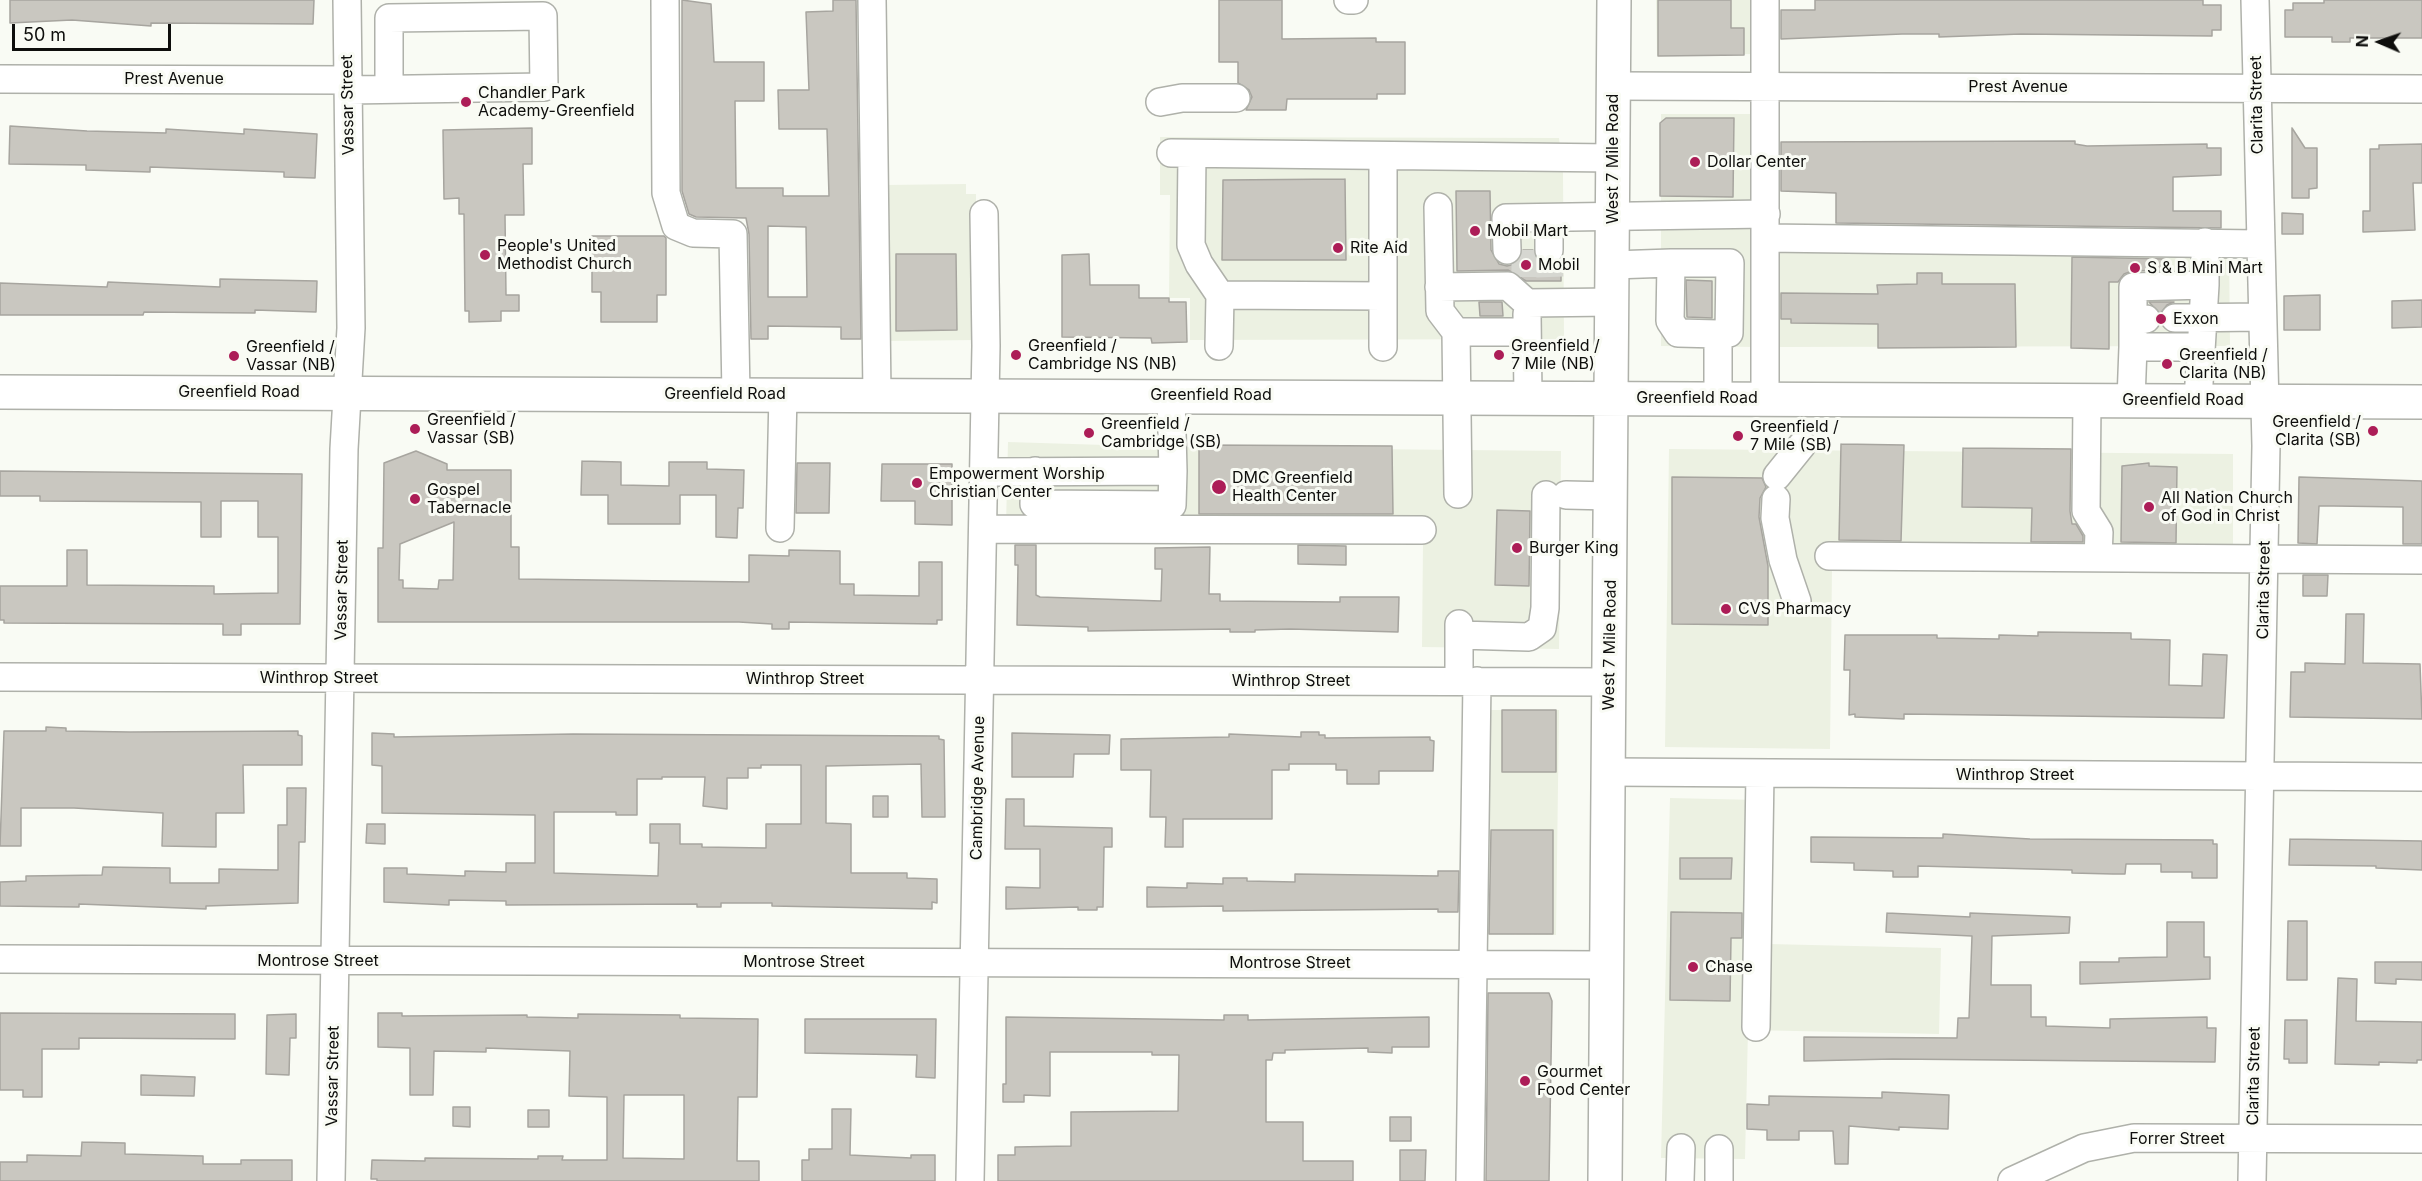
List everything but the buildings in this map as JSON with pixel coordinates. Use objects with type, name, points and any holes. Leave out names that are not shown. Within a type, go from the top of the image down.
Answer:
[{"type":"main road","name":"West 7 Mile Road","points":[[1605,1181],[1614,0]]},
{"type":"main road","name":"Greenfield Road","points":[[0,392],[985,394],[2422,402]]},
{"type":"street","name":"Vassar Street","points":[[331,1181],[340,678],[351,328],[347,0]]},
{"type":"street","points":[[665,0],[666,193],[676,226],[693,233],[733,234],[736,394]]},
{"type":"street","points":[[872,0],[877,394]]},
{"type":"street","points":[[1348,0],[1354,0]]},
{"type":"street","points":[[1765,0],[1765,398]]},
{"type":"street","name":"Clarita Street","points":[[2252,1181],[2265,558],[2255,0]]},
{"type":"street","name":"Prest Avenue","points":[[0,79],[348,85],[389,89],[544,87],[543,16],[389,18],[389,89]]},
{"type":"street","name":"Prest Avenue","points":[[1614,86],[2422,89]]},
{"type":"street","points":[[1160,102],[1182,98],[1236,98]]},
{"type":"street","points":[[1219,346],[1220,295],[1198,264],[1191,244],[1181,154],[1613,158]]},
{"type":"street","points":[[1383,156],[1383,347]]},
{"type":"street","points":[[1438,207],[1440,311],[1456,333],[1458,494]]},
{"type":"street","name":"Cambridge Avenue","points":[[970,1181],[985,394],[984,213]]},
{"type":"street","points":[[1537,218],[1527,250],[1506,218],[1537,218],[1613,218],[1766,226],[2260,244]]},
{"type":"street","points":[[2198,400],[2200,347],[2204,317],[2205,242]]},
{"type":"street","points":[[1613,265],[1671,263],[1730,263],[1729,333],[1678,333],[1670,321],[1671,263]]},
{"type":"street","points":[[2131,400],[2133,347],[2140,319],[2133,287],[2205,285]]},
{"type":"street","points":[[1439,287],[1528,289],[1613,302]]},
{"type":"street","points":[[1528,289],[1528,397]]},
{"type":"street","points":[[1220,295],[1383,296]]},
{"type":"street","points":[[2175,318],[2261,317]]},
{"type":"street","points":[[1456,333],[1527,332]]},
{"type":"street","points":[[1718,334],[1718,398]]},
{"type":"street","points":[[2133,347],[2200,347]]},
{"type":"street","points":[[780,528],[783,394]]},
{"type":"street","points":[[983,472],[1173,471],[1171,395]]},
{"type":"street","points":[[2087,400],[2086,511],[2098,532],[2098,558]]},
{"type":"street","points":[[1797,601],[1783,560],[1775,518],[1777,488],[1802,445]]},
{"type":"street","points":[[1470,1181],[1472,964],[1468,681],[1459,630],[1528,637],[1542,628],[1556,495],[1611,496]]},
{"type":"street","points":[[982,529],[1422,530]]},
{"type":"street","points":[[1829,556],[2422,560]]},
{"type":"street","name":"Winthrop Street","points":[[0,677],[1610,682]]},
{"type":"street","name":"Winthrop Street","points":[[1609,771],[2422,777]]},
{"type":"street","points":[[1756,1027],[1760,773]]},
{"type":"street","name":"Montrose Street","points":[[0,959],[1607,965]]},
{"type":"street","name":"Forrer Street","points":[[2012,1181],[2084,1148],[2115,1140],[2422,1139]]},
{"type":"street","points":[[1680,1181],[1682,1148]]},
{"type":"street","points":[[1719,1149],[1719,1181]]},
{"type":"shaded area","points":[[1656,0],[1755,0],[1755,54],[1657,55]]},
{"type":"shaded area","points":[[1661,114],[1758,114],[1758,347],[1661,346]]},
{"type":"shaded area","points":[[1160,137],[1559,138],[1563,173],[1564,339],[1190,340],[1190,298],[1169,298],[1170,195],[1160,195]]},
{"type":"shaded area","points":[[966,184],[966,194],[976,194],[976,340],[887,341],[886,185]]},
{"type":"shaded area","points":[[2229,248],[2230,346],[1777,347],[1777,250]]},
{"type":"shaded area","points":[[1008,442],[1170,447],[1561,451],[1559,649],[1422,647],[1423,544],[1429,544],[1430,525],[1006,525]]},
{"type":"shaded area","points":[[1669,449],[2233,454],[2233,553],[1832,568],[1830,749],[1665,747]]},
{"type":"shaded area","points":[[1481,710],[1559,710],[1556,935],[1478,934]]},
{"type":"shaded area","points":[[1670,798],[1758,800],[1768,944],[1941,948],[1939,1034],[1748,1030],[1745,1159],[1661,1158]]},
{"type":"tunnel","points":[[1525,250],[1525,281]]},
{"type":"tunnel","points":[[1549,250],[1550,281]]},
{"type":"place","name":"Chandler Park Academy-Greenfield","points":[[466,102]]},
{"type":"place","name":"Dollar Center","points":[[1695,162]]},
{"type":"place","name":"Mobil Mart","points":[[1475,231]]},
{"type":"place","name":"Rite Aid","points":[[1338,248]]},
{"type":"place","name":"People's United Methodist Church","points":[[485,255]]},
{"type":"place","name":"Mobil","points":[[1526,265]]},
{"type":"place","name":"S & B Mini Mart","points":[[2135,268]]},
{"type":"place","name":"Exxon","points":[[2161,319]]},
{"type":"place","name":"Greenfield / Cambridge NS (NB)","points":[[1016,355]]},
{"type":"place","name":"Greenfield / 7 Mile (NB)","points":[[1499,355]]},
{"type":"place","name":"Greenfield / Vassar (NB)","points":[[234,356]]},
{"type":"place","name":"Greenfield / Clarita (NB)","points":[[2167,364]]},
{"type":"place","name":"Greenfield / Vassar (SB)","points":[[415,429]]},
{"type":"place","name":"Greenfield / Clarita (SB)","points":[[2373,431]]},
{"type":"place","name":"Greenfield / Cambridge (SB)","points":[[1089,433]]},
{"type":"place","name":"Greenfield / 7 Mile (SB)","points":[[1738,436]]},
{"type":"place","name":"Empowerment Worship Christian Center","points":[[917,483]]},
{"type":"place","name":"DMC Greenfield Health Center","points":[[1219,487]]},
{"type":"place","name":"Gospel Tabernacle","points":[[415,499]]},
{"type":"place","name":"All Nation Church of God in Christ","points":[[2149,507]]},
{"type":"place","name":"Burger King","points":[[1517,548]]},
{"type":"place","name":"CVS Pharmacy","points":[[1726,609]]},
{"type":"place","name":"Chase","points":[[1693,967]]},
{"type":"place","name":"Gourmet Food Center","points":[[1525,1081]]}]
